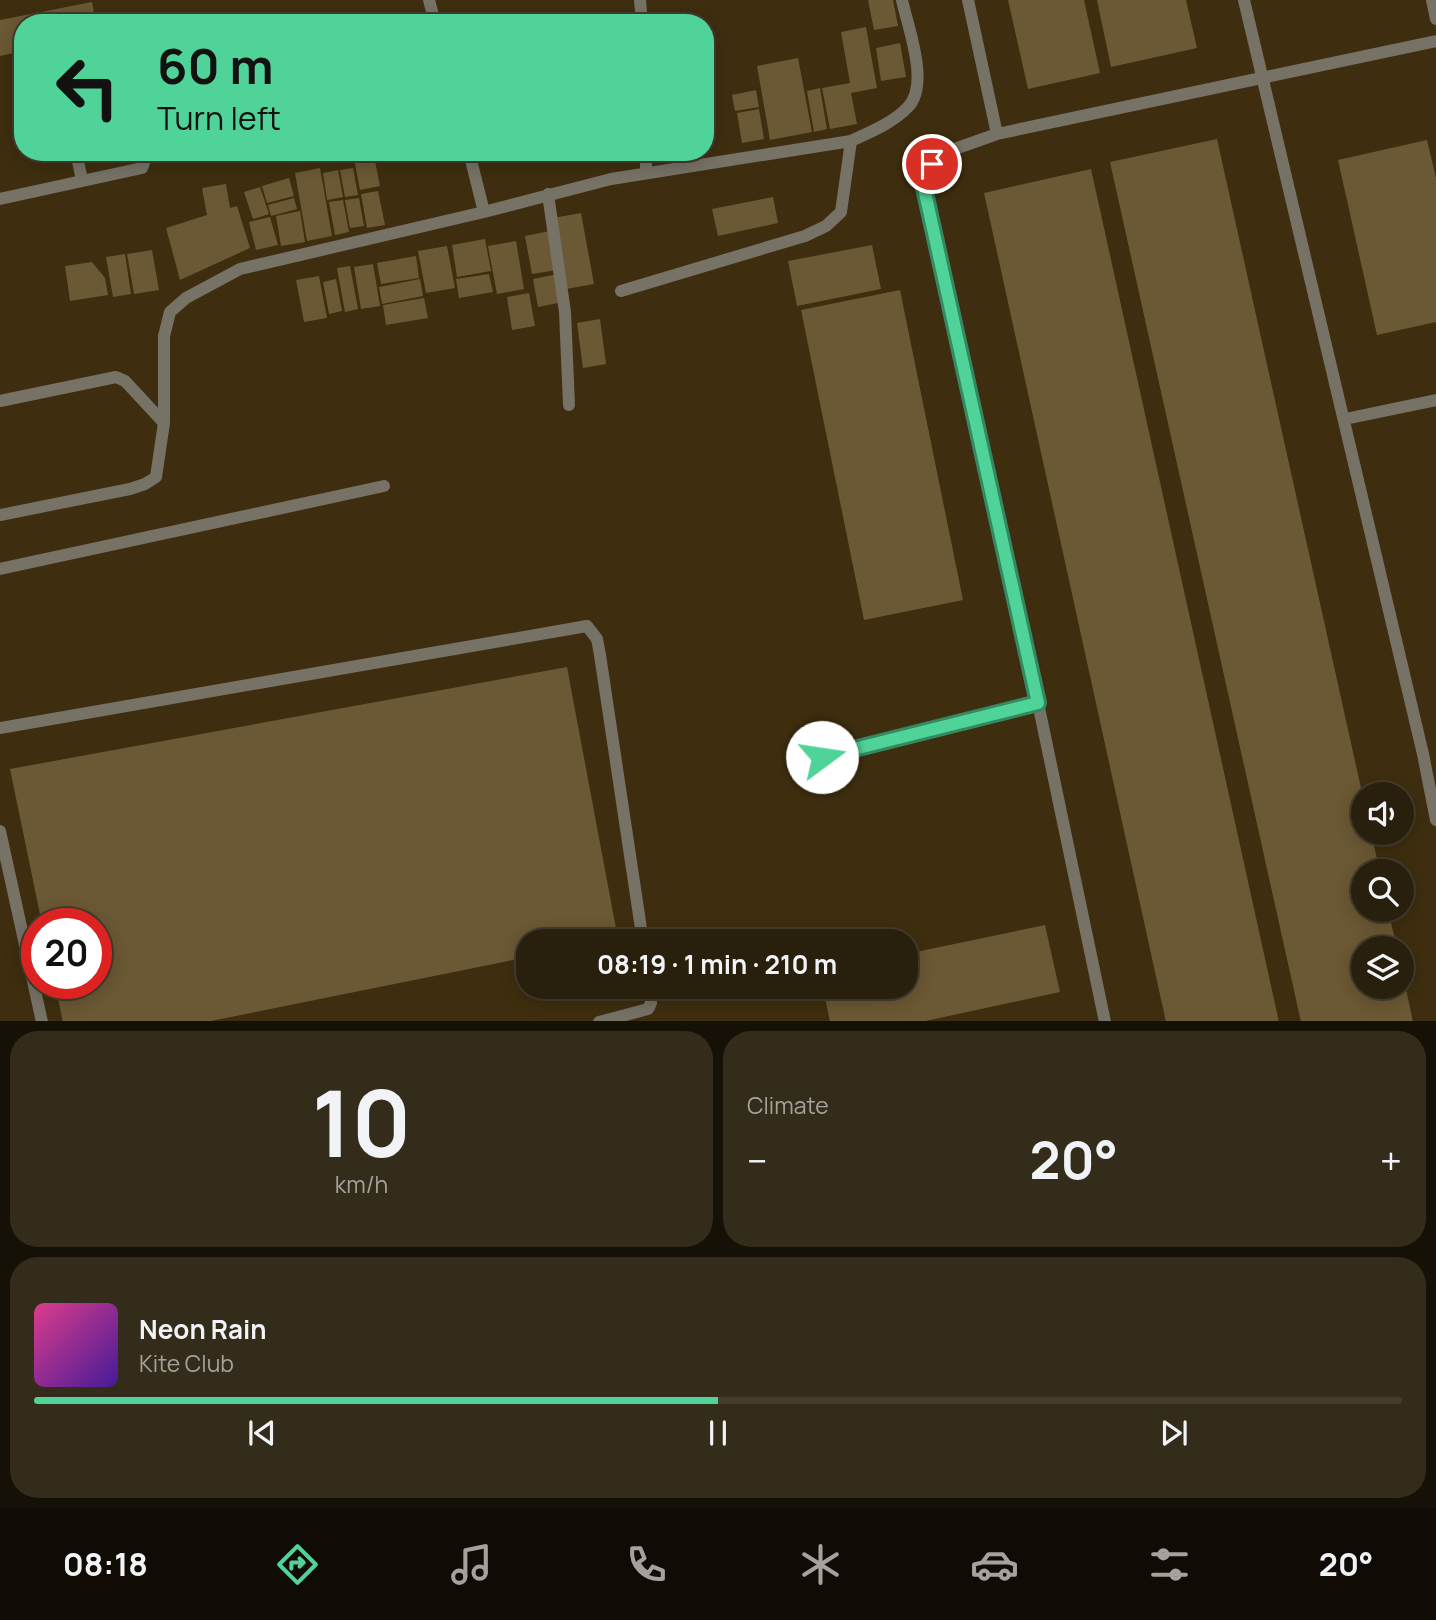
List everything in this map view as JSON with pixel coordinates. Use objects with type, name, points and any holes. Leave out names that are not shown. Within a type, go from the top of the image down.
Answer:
[{"type":"lane","points":[[0,515],[96,497],[145,484],[156,477],[164,423],[166,322],[170,312],[186,298],[240,269],[646,172],[851,141],[896,117],[909,106],[917,92],[918,70],[902,0]]},
{"type":"lane","points":[[968,0],[998,134]]},
{"type":"lane","points":[[1244,0],[1345,419],[1430,753],[1436,820]]},
{"type":"lane","points":[[1432,0],[1436,19]]},
{"type":"lane","points":[[1105,1021],[924,188],[932,164],[949,151],[998,134],[1436,41]]},
{"type":"lane","points":[[621,291],[805,236],[826,226],[841,212],[851,141]]},
{"type":"lane","points":[[78,161],[82,180]]},
{"type":"lane","points":[[0,198],[142,167],[144,161]]},
{"type":"lane","points":[[471,161],[484,212]]},
{"type":"lane","points":[[646,161],[646,172]]},
{"type":"lane","points":[[548,194],[565,312],[569,405]]},
{"type":"lane","points":[[0,401],[116,377],[125,381],[164,423]]},
{"type":"lane","points":[[1345,419],[1436,400]]},
{"type":"lane","points":[[0,569],[384,485]]},
{"type":"lane","points":[[0,728],[587,626],[597,639],[600,655],[641,929]]},
{"type":"lane","points":[[822,757],[1038,703]]},
{"type":"lane","points":[[0,831],[42,1021]]},
{"type":"lane","points":[[599,1021],[648,1009],[651,999]]},
{"type":"shaded area","points":[[0,0],[1436,0],[1436,1021],[0,1021]]},
{"type":"building","points":[[868,0],[893,0],[898,26],[874,30]]},
{"type":"building","points":[[1008,0],[1084,0],[1100,73],[1028,89]]},
{"type":"building","points":[[1097,0],[1186,0],[1197,48],[1111,67]]},
{"type":"building","points":[[92,2],[94,14],[31,14]]},
{"type":"building","points":[[14,17],[14,53],[0,56],[0,20]]},
{"type":"building","points":[[866,27],[877,88],[851,93],[857,124],[830,129],[822,88],[850,83],[841,32]]},
{"type":"building","points":[[900,43],[906,77],[881,81],[876,48]]},
{"type":"building","points":[[798,58],[812,132],[770,140],[757,66]]},
{"type":"building","points":[[820,88],[827,129],[814,132],[807,91]]},
{"type":"building","points":[[756,90],[759,107],[735,111],[732,95]]},
{"type":"building","points":[[759,109],[764,139],[742,143],[737,113]]},
{"type":"building","points":[[1217,139],[1360,782],[1351,782],[1351,845],[1374,845],[1377,859],[1351,859],[1351,922],[1391,922],[1394,936],[1351,936],[1351,999],[1408,999],[1413,1021],[1301,1021],[1110,162]]},
{"type":"building","points":[[1427,140],[1436,178],[1436,322],[1377,335],[1338,160]]},
{"type":"building","points":[[354,161],[375,161],[380,186],[360,190]]},
{"type":"building","points":[[320,168],[332,236],[307,241],[295,173]]},
{"type":"building","points":[[353,168],[358,195],[345,197],[340,170]]},
{"type":"building","points":[[1091,169],[1279,1021],[1166,1021],[984,193]]},
{"type":"building","points":[[338,170],[343,197],[327,200],[323,173]]},
{"type":"building","points":[[289,178],[294,196],[267,203],[262,186]]},
{"type":"building","points":[[226,184],[230,208],[237,206],[250,248],[180,280],[166,228],[207,215],[202,188]]},
{"type":"building","points":[[260,187],[269,214],[253,219],[244,192]]},
{"type":"building","points":[[378,191],[385,225],[367,228],[361,194]]},
{"type":"building","points":[[773,197],[778,223],[718,236],[712,209]]},
{"type":"building","points":[[294,198],[297,209],[271,216],[268,205]]},
{"type":"building","points":[[359,198],[364,226],[350,228],[345,200]]},
{"type":"building","points":[[343,200],[349,232],[335,235],[329,202]]},
{"type":"building","points":[[300,211],[305,242],[281,246],[276,216]]},
{"type":"building","points":[[581,213],[594,284],[566,289],[553,218]]},
{"type":"building","points":[[270,217],[278,245],[256,250],[249,222]]},
{"type":"building","points":[[550,231],[557,270],[532,274],[525,236]]},
{"type":"building","points":[[485,239],[491,271],[457,277],[452,245]]},
{"type":"building","points":[[516,241],[524,289],[497,294],[488,246]]},
{"type":"building","points":[[872,245],[881,289],[797,306],[788,261]]},
{"type":"building","points":[[447,246],[455,288],[426,293],[418,251]]},
{"type":"building","points":[[152,250],[159,290],[134,294],[127,254]]},
{"type":"building","points":[[125,254],[131,294],[113,297],[106,257]]},
{"type":"building","points":[[416,256],[419,278],[381,284],[377,263]]},
{"type":"building","points":[[92,262],[105,278],[108,295],[70,301],[65,266]]},
{"type":"building","points":[[373,264],[380,306],[361,309],[354,267]]},
{"type":"building","points":[[350,266],[358,309],[345,312],[337,268]]},
{"type":"building","points":[[489,274],[493,292],[459,298],[456,279]]},
{"type":"building","points":[[558,274],[563,302],[538,307],[533,279]]},
{"type":"building","points":[[319,276],[327,318],[304,322],[296,280]]},
{"type":"building","points":[[336,279],[342,311],[329,314],[323,282]]},
{"type":"building","points":[[420,279],[423,296],[382,304],[379,287]]},
{"type":"building","points":[[900,290],[963,600],[864,620],[801,310]]},
{"type":"building","points":[[529,293],[535,326],[512,330],[507,297]]},
{"type":"building","points":[[424,298],[428,318],[386,325],[383,305]]},
{"type":"building","points":[[600,319],[606,364],[583,368],[577,323]]},
{"type":"building","points":[[567,667],[616,929],[516,929],[516,959],[211,1021],[63,1021],[58,999],[112,999],[112,908],[39,908],[10,769]]},
{"type":"building","points":[[1045,925],[1060,992],[926,1021],[830,1021],[825,999],[918,999],[918,951]]},
{"type":"route","points":[[822,757],[1038,703],[924,188],[932,164]]}]
